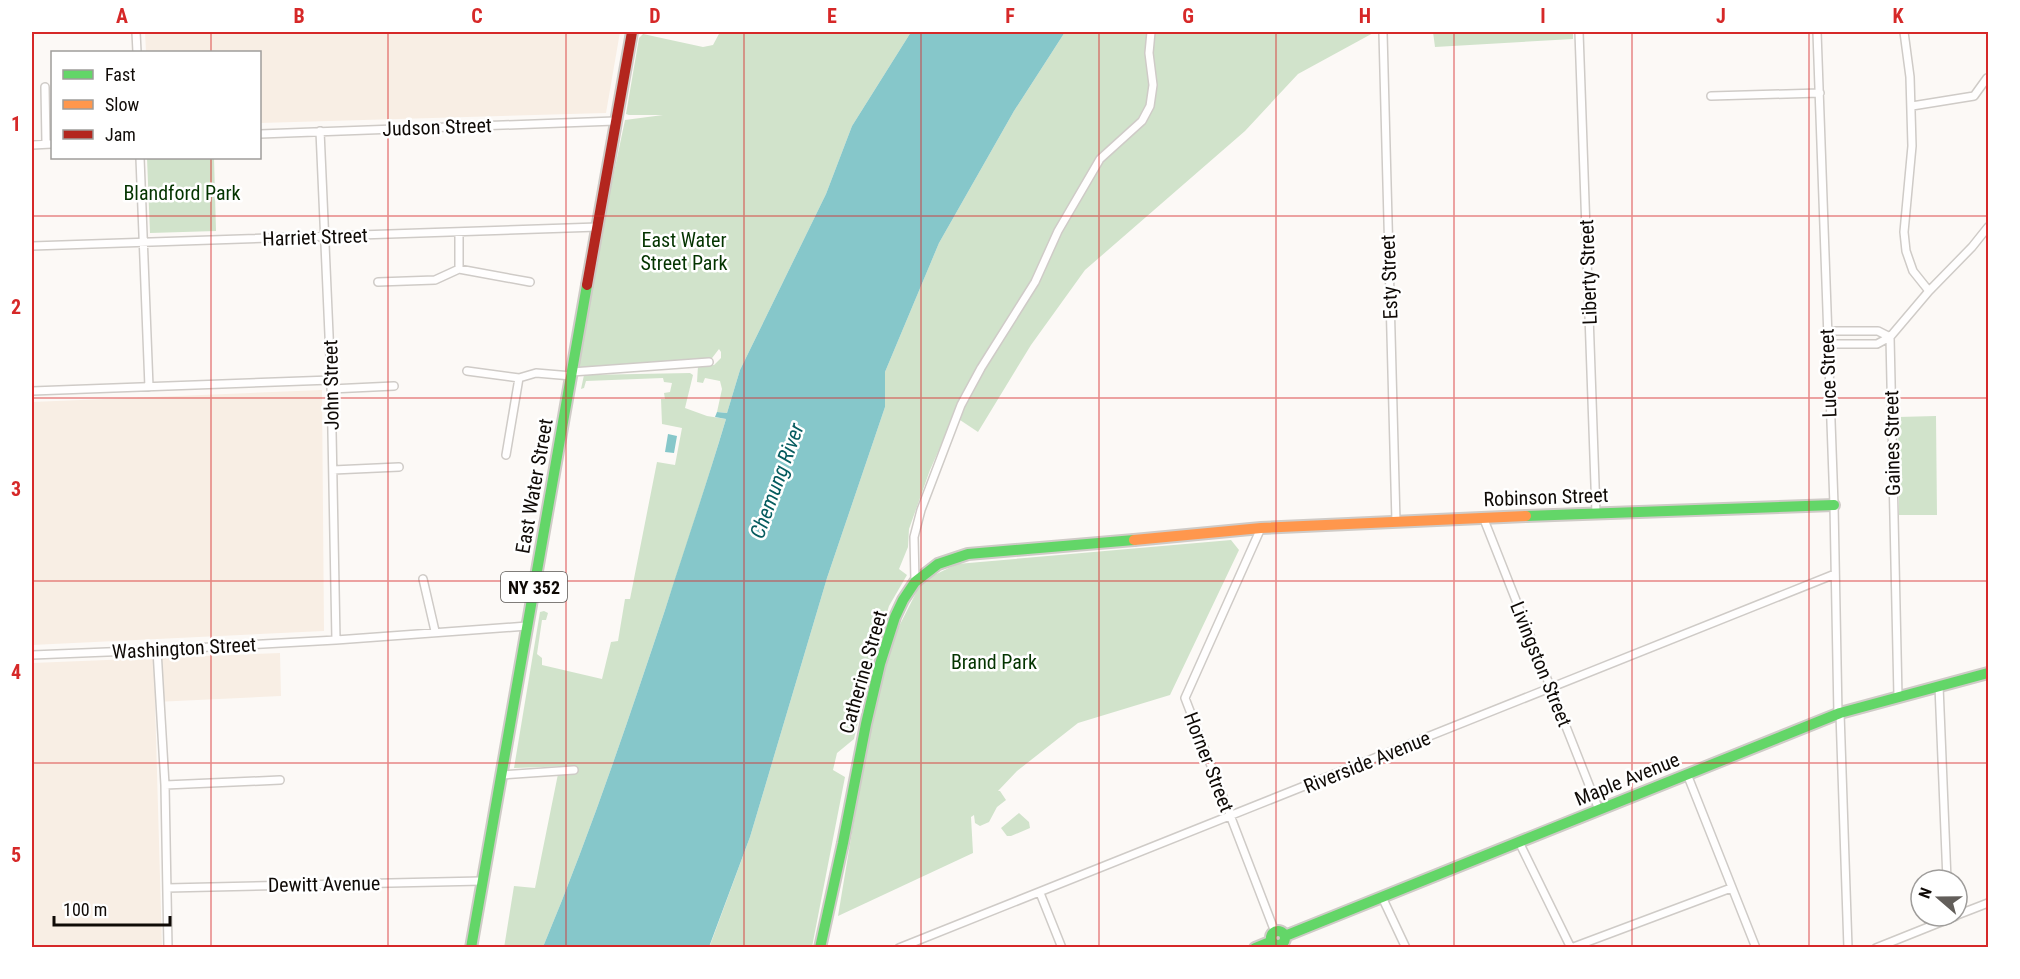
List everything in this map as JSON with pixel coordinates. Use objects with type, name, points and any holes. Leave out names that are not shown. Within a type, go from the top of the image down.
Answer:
[{"type":"main road","name":"East Water Street","points":[[471,948],[632,32]]},
{"type":"main road","name":"Robinson Street","points":[[1261,528],[1483,517],[1834,505]]},
{"type":"main road","name":"Catherine Street","points":[[820,948],[845,835],[864,726],[881,662],[903,599],[915,582],[931,566],[968,554],[1116,543],[1261,528]]},
{"type":"main road","name":"Maple Avenue","points":[[1255,948],[1839,714],[1989,673]]},
{"type":"street","points":[[136,32],[137,51]]},
{"type":"street","points":[[915,582],[914,537],[921,510],[961,405],[981,368],[1035,282],[1058,231],[1100,159],[1142,121],[1150,106],[1153,85],[1149,53],[1151,32]]},
{"type":"street","name":"Liberty Street","points":[[1580,32],[1596,513]]},
{"type":"street","name":"Luce Street","points":[[1817,32],[1848,948]]},
{"type":"street","points":[[1904,32],[1912,106],[1912,146],[1904,232],[1906,251],[1912,271],[1929,291]]},
{"type":"street","name":"Esty Street","points":[[1383,33],[1396,522]]},
{"type":"street","points":[[1912,106],[1974,96],[1987,78]]},
{"type":"street","points":[[32,145],[49,144],[45,87]]},
{"type":"street","points":[[1711,96],[1820,93]]},
{"type":"street","name":"Judson Street","points":[[261,134],[615,121]]},
{"type":"street","name":"John Street","points":[[320,131],[331,380],[336,640]]},
{"type":"street","points":[[140,159],[149,387]]},
{"type":"street","name":"Harriet Street","points":[[32,246],[598,227]]},
{"type":"street","points":[[1827,344],[1877,344],[1890,337],[1989,227]]},
{"type":"street","points":[[459,232],[459,269]]},
{"type":"street","points":[[378,282],[435,280],[459,269],[530,282]]},
{"type":"street","points":[[1826,332],[1878,331],[1890,337]]},
{"type":"street","name":"Gaines Street","points":[[1890,337],[1898,697]]},
{"type":"street","points":[[467,371],[519,378],[536,373],[572,374],[709,362]]},
{"type":"street","points":[[506,455],[519,378]]},
{"type":"street","points":[[32,392],[331,380]]},
{"type":"street","points":[[331,389],[394,386]]},
{"type":"street","points":[[333,470],[399,467]]},
{"type":"street","name":"Livingston Street","points":[[1483,517],[1599,810]]},
{"type":"street","name":"Horner Street","points":[[1261,528],[1185,698],[1279,940]]},
{"type":"street","name":"Riverside Avenue","points":[[898,948],[1835,574]]},
{"type":"street","points":[[423,579],[435,631]]},
{"type":"street","name":"Washington Street","points":[[32,655],[336,640],[527,626]]},
{"type":"street","points":[[158,650],[165,785],[168,948]]},
{"type":"street","points":[[1940,686],[1947,868]]},
{"type":"street","points":[[501,775],[574,770]]},
{"type":"street","points":[[1687,774],[1756,948]]},
{"type":"street","points":[[165,785],[280,780]]},
{"type":"street","points":[[1519,842],[1571,948],[1731,888]]},
{"type":"street","name":"Dewitt Avenue","points":[[166,888],[482,881]]},
{"type":"street","points":[[1040,893],[1062,948]]},
{"type":"street","points":[[1382,897],[1406,948]]},
{"type":"street","points":[[1969,911],[1989,903]]},
{"type":"street","points":[[1876,948],[1926,928]]},
{"type":"shaded area","points":[[145,32],[620,32],[606,113],[261,123],[261,51],[146,51]]},
{"type":"shaded area","points":[[322,390],[324,631],[32,645],[32,402]]},
{"type":"shaded area","points":[[280,653],[281,696],[155,702],[162,947],[32,947],[32,663]]},
{"type":"green space","name":"East Water Street Park","points":[[720,32],[911,32],[852,126],[826,194],[740,370],[727,413],[717,412],[722,389],[720,381],[705,378],[703,383],[697,382],[698,366],[714,365],[721,358],[719,349],[709,362],[572,372],[625,120],[663,115],[626,114],[639,38],[643,34],[703,47],[713,45]]},
{"type":"green space","points":[[1065,32],[1375,32],[1298,74],[1245,131],[1085,270],[1031,345],[978,432],[954,416],[930,470],[909,529],[908,547],[899,569],[907,575],[889,606],[873,657],[854,739],[837,753],[833,770],[845,777],[812,947],[709,948],[750,837],[827,578],[885,407],[885,372],[939,243],[1014,111]]},
{"type":"green space","points":[[1433,32],[1573,32],[1573,39],[1435,47]]},
{"type":"green space","name":"Blandford Park","points":[[147,159],[214,159],[216,231],[150,233]]},
{"type":"green space","points":[[690,373],[693,375],[685,408],[707,416],[726,419],[696,514],[607,780],[543,947],[504,948],[514,886],[535,888],[558,774],[573,773],[572,766],[514,768],[540,612],[548,613],[546,620],[542,620],[537,654],[542,658],[542,665],[602,679],[611,642],[618,641],[625,599],[630,599],[657,462],[675,465],[682,428],[662,424],[661,399],[665,399],[664,393],[670,392],[672,383],[664,382],[663,378],[586,381],[584,388],[581,389],[584,375]]},
{"type":"green space","points":[[1936,416],[1937,515],[1899,515],[1898,417]]},
{"type":"green space","name":"Brand Park","points":[[1231,540],[1239,550],[1170,695],[1078,723],[1017,771],[998,791],[1006,800],[997,807],[989,822],[980,826],[975,823],[974,815],[971,817],[973,853],[838,916],[867,742],[890,644],[922,581],[957,564]]},
{"type":"green space","points":[[1019,813],[1029,822],[1030,828],[1007,836],[1001,828]]},
{"type":"water","name":"Chemung River","points":[[911,32],[1065,32],[1014,111],[939,243],[885,372],[885,407],[827,578],[750,837],[709,947],[543,947],[622,738],[704,491],[726,419],[715,417],[717,412],[727,413],[740,370],[826,194],[852,126]]},
{"type":"water","points":[[668,434],[677,436],[674,453],[665,452]]},
{"type":"traffic: fast","points":[[471,948],[587,285]]},
{"type":"traffic: fast","points":[[1526,516],[1834,505]]},
{"type":"traffic: fast","points":[[820,948],[880,664],[895,617],[915,582],[938,564],[968,554],[1134,540]]},
{"type":"traffic: fast","points":[[1285,936],[1840,713],[1988,673]]},
{"type":"traffic: fast","points":[[1278,931],[1283,933],[1285,938],[1283,943],[1278,945],[1273,943],[1271,938],[1273,933],[1278,931]]},
{"type":"traffic: fast","points":[[1255,948],[1272,941]]},
{"type":"traffic: slow","points":[[1134,540],[1261,528],[1526,516]]},
{"type":"traffic: jam","points":[[587,285],[632,32]]}]
